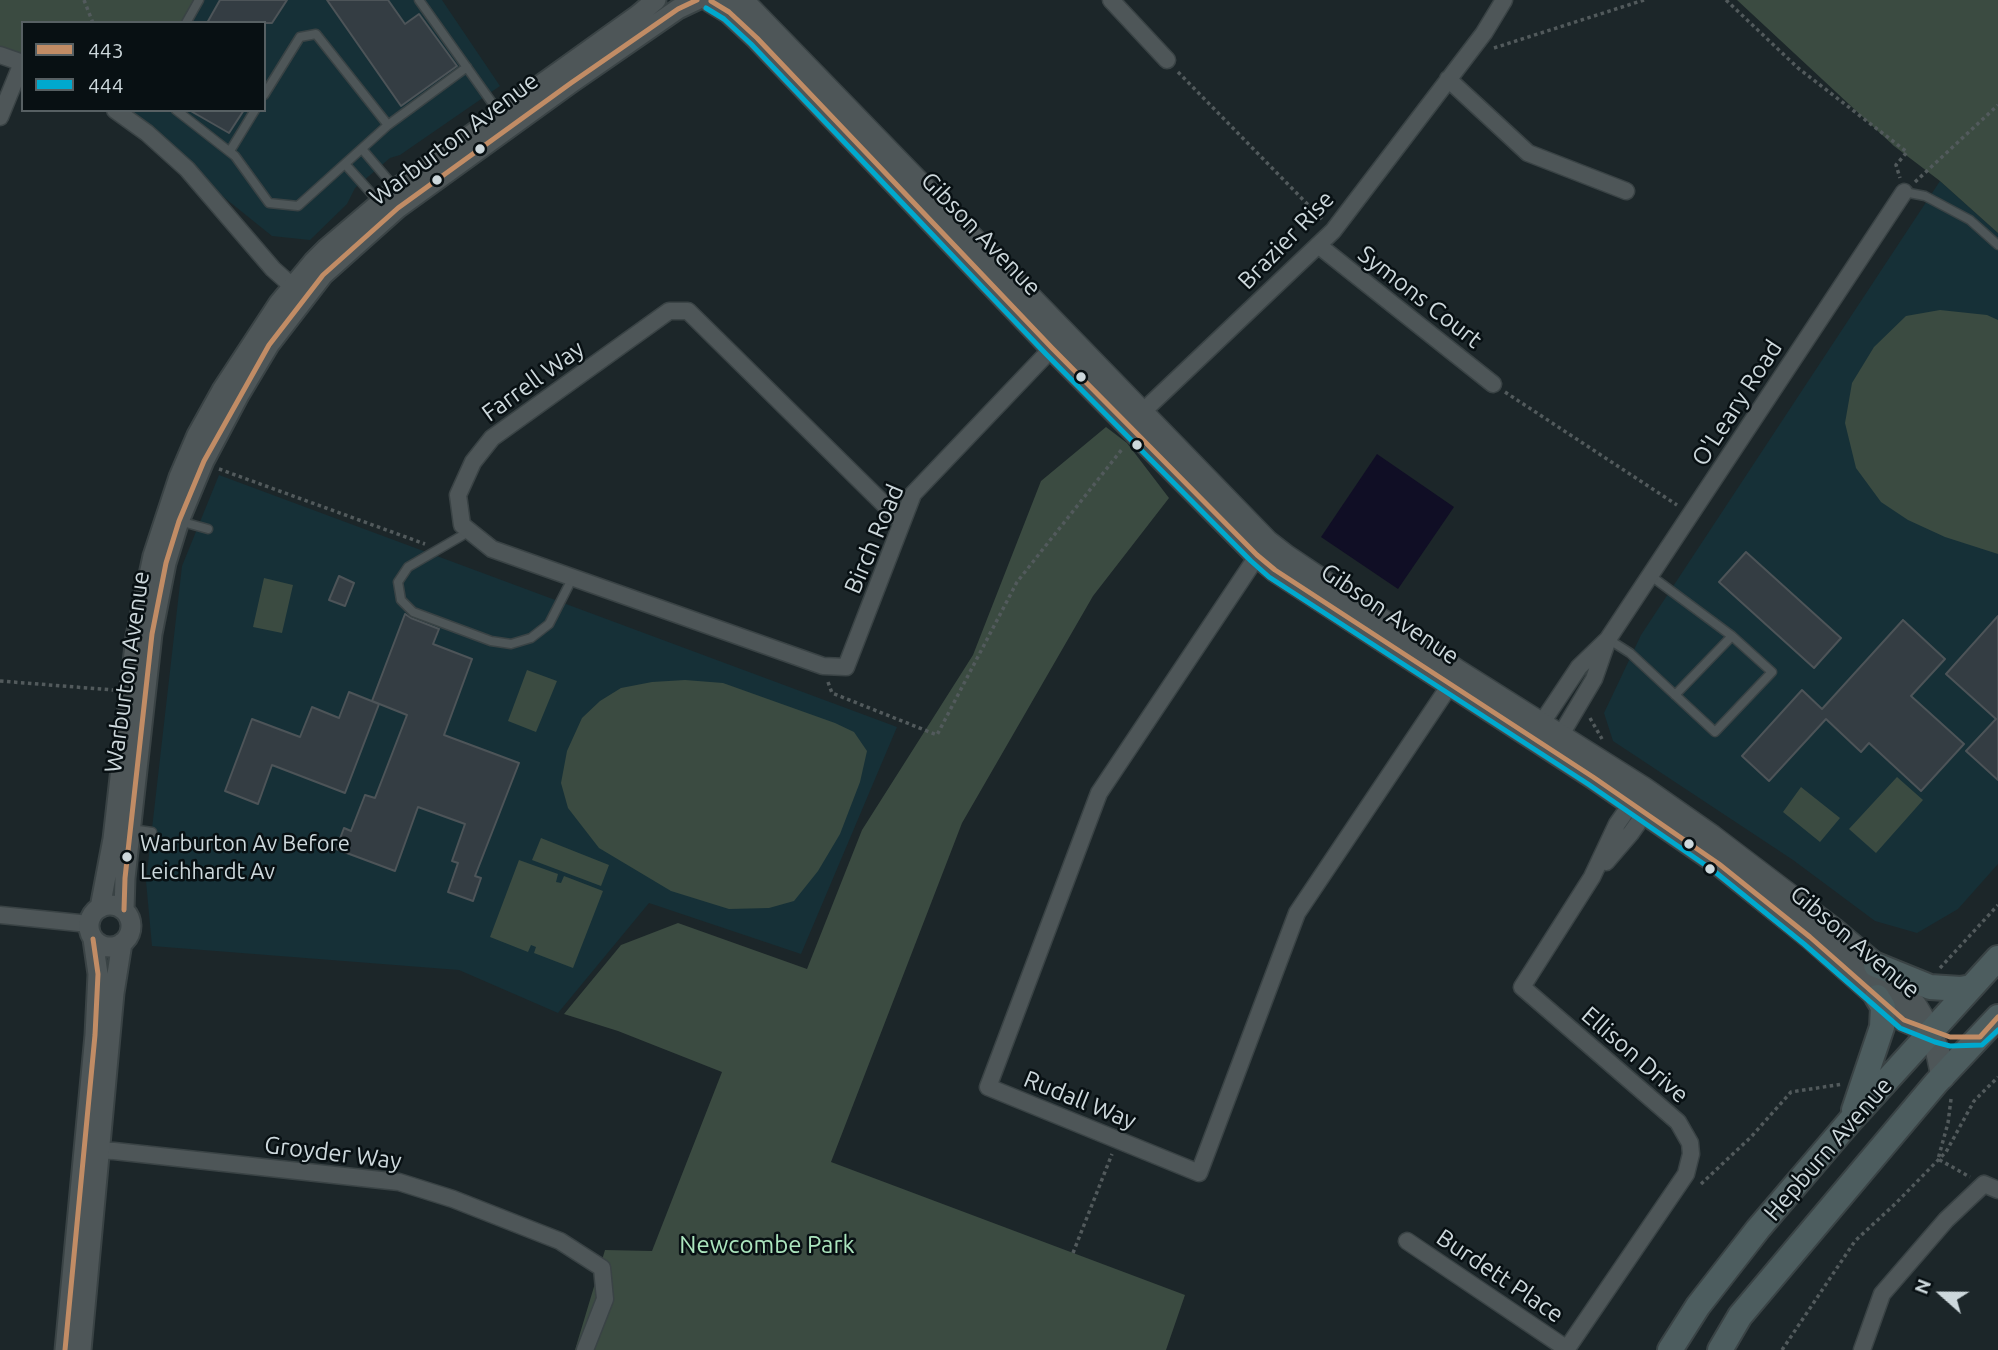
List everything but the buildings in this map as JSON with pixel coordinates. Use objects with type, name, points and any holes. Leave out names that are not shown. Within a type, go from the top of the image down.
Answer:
[{"type":"main road","points":[[698,0],[712,0]]},
{"type":"main road","name":"Gibson Avenue","points":[[712,0],[757,38],[1060,341]]},
{"type":"main road","name":"Gibson Avenue","points":[[741,0],[825,84],[1060,341],[1132,427],[1262,548],[1285,556],[1454,679],[1789,894],[1876,965],[1911,1001],[1930,1031]]},
{"type":"main road","name":"Gibson Avenue","points":[[1643,801],[1904,1020],[1930,1031]]},
{"type":"main road","name":"Hepburn Avenue","points":[[1670,1350],[1698,1306],[1758,1229],[1850,1121],[1998,958]]},
{"type":"main road","points":[[1876,965],[1930,987],[1961,989],[1971,986]]},
{"type":"main road","points":[[1850,1121],[1882,1027],[1883,1007],[1877,996]]},
{"type":"main road","name":"Hepburn Avenue","points":[[1720,1350],[1740,1316],[1943,1077],[1998,1017]]},
{"type":"main road","points":[[1930,1031],[1950,1037],[1980,1037]]},
{"type":"main road","points":[[1930,1031],[1943,1077]]},
{"type":"street","name":"Warburton Avenue","points":[[124,910],[125,878],[152,634],[166,563],[179,521],[204,461],[239,394],[299,292],[313,262],[396,189],[656,0]]},
{"type":"street","name":"Warburton Avenue","points":[[81,1350],[99,974],[94,924],[116,817],[136,636],[160,530],[197,435],[250,345],[299,292],[323,275],[398,208],[570,83],[678,9],[698,0]]},
{"type":"street","points":[[1111,0],[1167,60]]},
{"type":"street","name":"Brazier Rise","points":[[1132,427],[1333,231],[1484,33],[1497,3]]},
{"type":"street","points":[[0,55],[21,63]]},
{"type":"street","points":[[0,117],[21,65]]},
{"type":"street","points":[[1448,79],[1528,153],[1626,191]]},
{"type":"street","points":[[125,113],[187,169],[273,269],[299,292]]},
{"type":"street","name":"O'Leary Road","points":[[1536,730],[1579,667],[1608,639],[1904,192]]},
{"type":"street","name":"Symons Court","points":[[1318,245],[1493,384]]},
{"type":"street","name":"Farrell Way","points":[[470,531],[462,525],[458,495],[473,462],[492,438],[669,312],[688,312],[902,523]]},
{"type":"street","name":"Birch Road","points":[[823,666],[846,667],[913,494],[1060,341]]},
{"type":"street","points":[[470,531],[492,549],[823,666]]},
{"type":"street","name":"Rudall Way","points":[[1262,548],[1099,793],[989,1087],[1199,1173],[1297,913],[1454,679]]},
{"type":"street","name":"O'Leary Road","points":[[1556,743],[1594,679],[1608,639]]},
{"type":"street","name":"Ellison Drive","points":[[1567,1349],[1686,1174],[1691,1154],[1686,1134],[1678,1122],[1522,987],[1592,877],[1631,833],[1643,801]]},
{"type":"street","points":[[112,905],[124,910],[131,927],[127,939],[110,947],[104,946],[94,924],[112,905]]},
{"type":"street","points":[[0,915],[94,924]]},
{"type":"street","name":"Warburton Avenue","points":[[65,1350],[122,943]]},
{"type":"street","name":"Groyder Way","points":[[91,1150],[399,1182],[453,1199],[560,1241],[602,1268],[605,1299],[585,1350]]},
{"type":"street","points":[[1862,1350],[1882,1294],[1946,1220],[1991,1187]]},
{"type":"street","name":"Burdett Place","points":[[1408,1241],[1567,1349]]},
{"type":"lane","points":[[187,21],[199,0]]},
{"type":"lane","points":[[419,0],[500,114]]},
{"type":"lane","points":[[266,92],[300,37],[316,34],[388,125]]},
{"type":"lane","points":[[179,112],[230,151],[265,200],[274,205],[298,206],[388,125],[467,67]]},
{"type":"lane","points":[[230,151],[254,112]]},
{"type":"lane","points":[[362,149],[396,189]]},
{"type":"lane","points":[[345,164],[380,203]]},
{"type":"lane","points":[[1904,192],[1926,196],[1970,220],[1998,246]]},
{"type":"lane","points":[[179,521],[208,529]]},
{"type":"lane","points":[[470,531],[408,567],[398,582],[401,600],[413,612],[491,641],[511,644],[531,638],[549,624],[573,578]]},
{"type":"lane","points":[[1608,639],[1630,653],[1715,732],[1772,672],[1732,636],[1651,576]]},
{"type":"lane","points":[[1675,695],[1732,636]]},
{"type":"lane","points":[[131,829],[152,832]]},
{"type":"path","points":[[84,0],[92,21]]},
{"type":"path","points":[[1492,49],[1644,0]]},
{"type":"path","points":[[1726,0],[1798,68],[1907,152],[1896,165],[1904,192],[1998,105]]},
{"type":"path","points":[[1167,60],[1333,231]]},
{"type":"path","points":[[1493,384],[1691,514]]},
{"type":"path","points":[[823,666],[832,693],[937,735],[1017,582],[1132,427]]},
{"type":"path","points":[[204,461],[440,549]]},
{"type":"path","points":[[0,681],[116,690]]},
{"type":"path","points":[[1934,975],[1998,905]]},
{"type":"path","points":[[1938,1159],[1948,1123],[1951,1097],[1943,1077]]},
{"type":"path","points":[[1782,1350],[1855,1241],[1946,1152],[1974,1101],[1998,1077]]},
{"type":"path","points":[[1699,1187],[1751,1138],[1791,1092],[1845,1083]]},
{"type":"path","points":[[1073,1253],[1118,1140]]},
{"type":"path","points":[[1938,1159],[1991,1187]]},
{"type":"shaded area","points":[[202,0],[442,0],[500,86],[400,155],[390,158],[355,188],[347,204],[310,240],[272,236],[119,113],[266,112],[266,21],[189,21]]},
{"type":"shaded area","points":[[1940,181],[1998,233],[1998,864],[1958,909],[1917,933],[1875,921],[1793,860],[1613,741],[1604,713],[1641,635]]},
{"type":"shaded area","points":[[1377,454],[1454,507],[1398,589],[1321,537]]},
{"type":"shaded area","points":[[219,475],[897,727],[801,954],[649,903],[558,1013],[459,970],[152,946],[146,881],[182,566]]},
{"type":"green space","points":[[0,0],[202,0],[189,21],[21,21],[21,62],[0,55]]},
{"type":"green space","points":[[1737,0],[1998,0],[1998,233],[1940,181],[1894,146]]},
{"type":"green space","points":[[1940,310],[1987,315],[1998,320],[1998,554],[1945,537],[1908,520],[1881,502],[1856,468],[1845,423],[1852,383],[1874,347],[1906,316]]},
{"type":"green space","name":"Newcombe Park","points":[[1106,427],[1127,443],[1169,498],[1093,596],[962,823],[831,1162],[1185,1295],[1166,1350],[575,1350],[605,1250],[652,1251],[722,1072],[618,1031],[564,1014],[621,945],[678,923],[807,969],[862,830],[973,655],[1041,481]]},
{"type":"green space","points":[[264,578],[293,585],[282,633],[253,627]]},
{"type":"green space","points":[[527,670],[557,681],[536,732],[508,721]]},
{"type":"green space","points":[[685,680],[723,683],[835,723],[854,732],[867,751],[860,782],[840,834],[818,871],[794,901],[769,908],[729,909],[671,891],[599,848],[568,808],[561,783],[567,751],[582,718],[600,701],[621,688],[652,682]]},
{"type":"green space","points":[[1897,777],[1923,800],[1876,853],[1849,829]]},
{"type":"green space","points":[[1801,787],[1840,818],[1820,842],[1783,812]]},
{"type":"green space","points":[[541,838],[609,865],[601,886],[532,860]]},
{"type":"green space","points":[[519,860],[558,874],[556,882],[561,883],[564,876],[603,891],[573,968],[534,953],[536,947],[531,945],[528,952],[490,937]]},
{"type":"transit line","name":"443","points":[[124,910],[125,878],[152,634],[166,563],[179,521],[204,461],[269,345],[323,275],[398,208],[571,83],[678,9],[697,0]]},
{"type":"transit line","name":"443","points":[[711,1],[729,12],[757,38],[1052,348],[1275,570],[1593,777],[1719,864],[1810,937],[1904,1020],[1950,1037],[1980,1037],[1998,1017]]},
{"type":"transit line","name":"444","points":[[706,8],[724,19],[751,44],[1046,354],[1269,577],[1588,784],[1714,871],[1804,944],[1900,1028],[1950,1046],[1982,1045],[1998,1030]]},
{"type":"transit line","name":"443","points":[[65,1350],[95,1035],[98,974],[93,939]]},
{"type":"place","name":"Warburton Av Before Leichhardt Av","points":[[127,857]]}]
